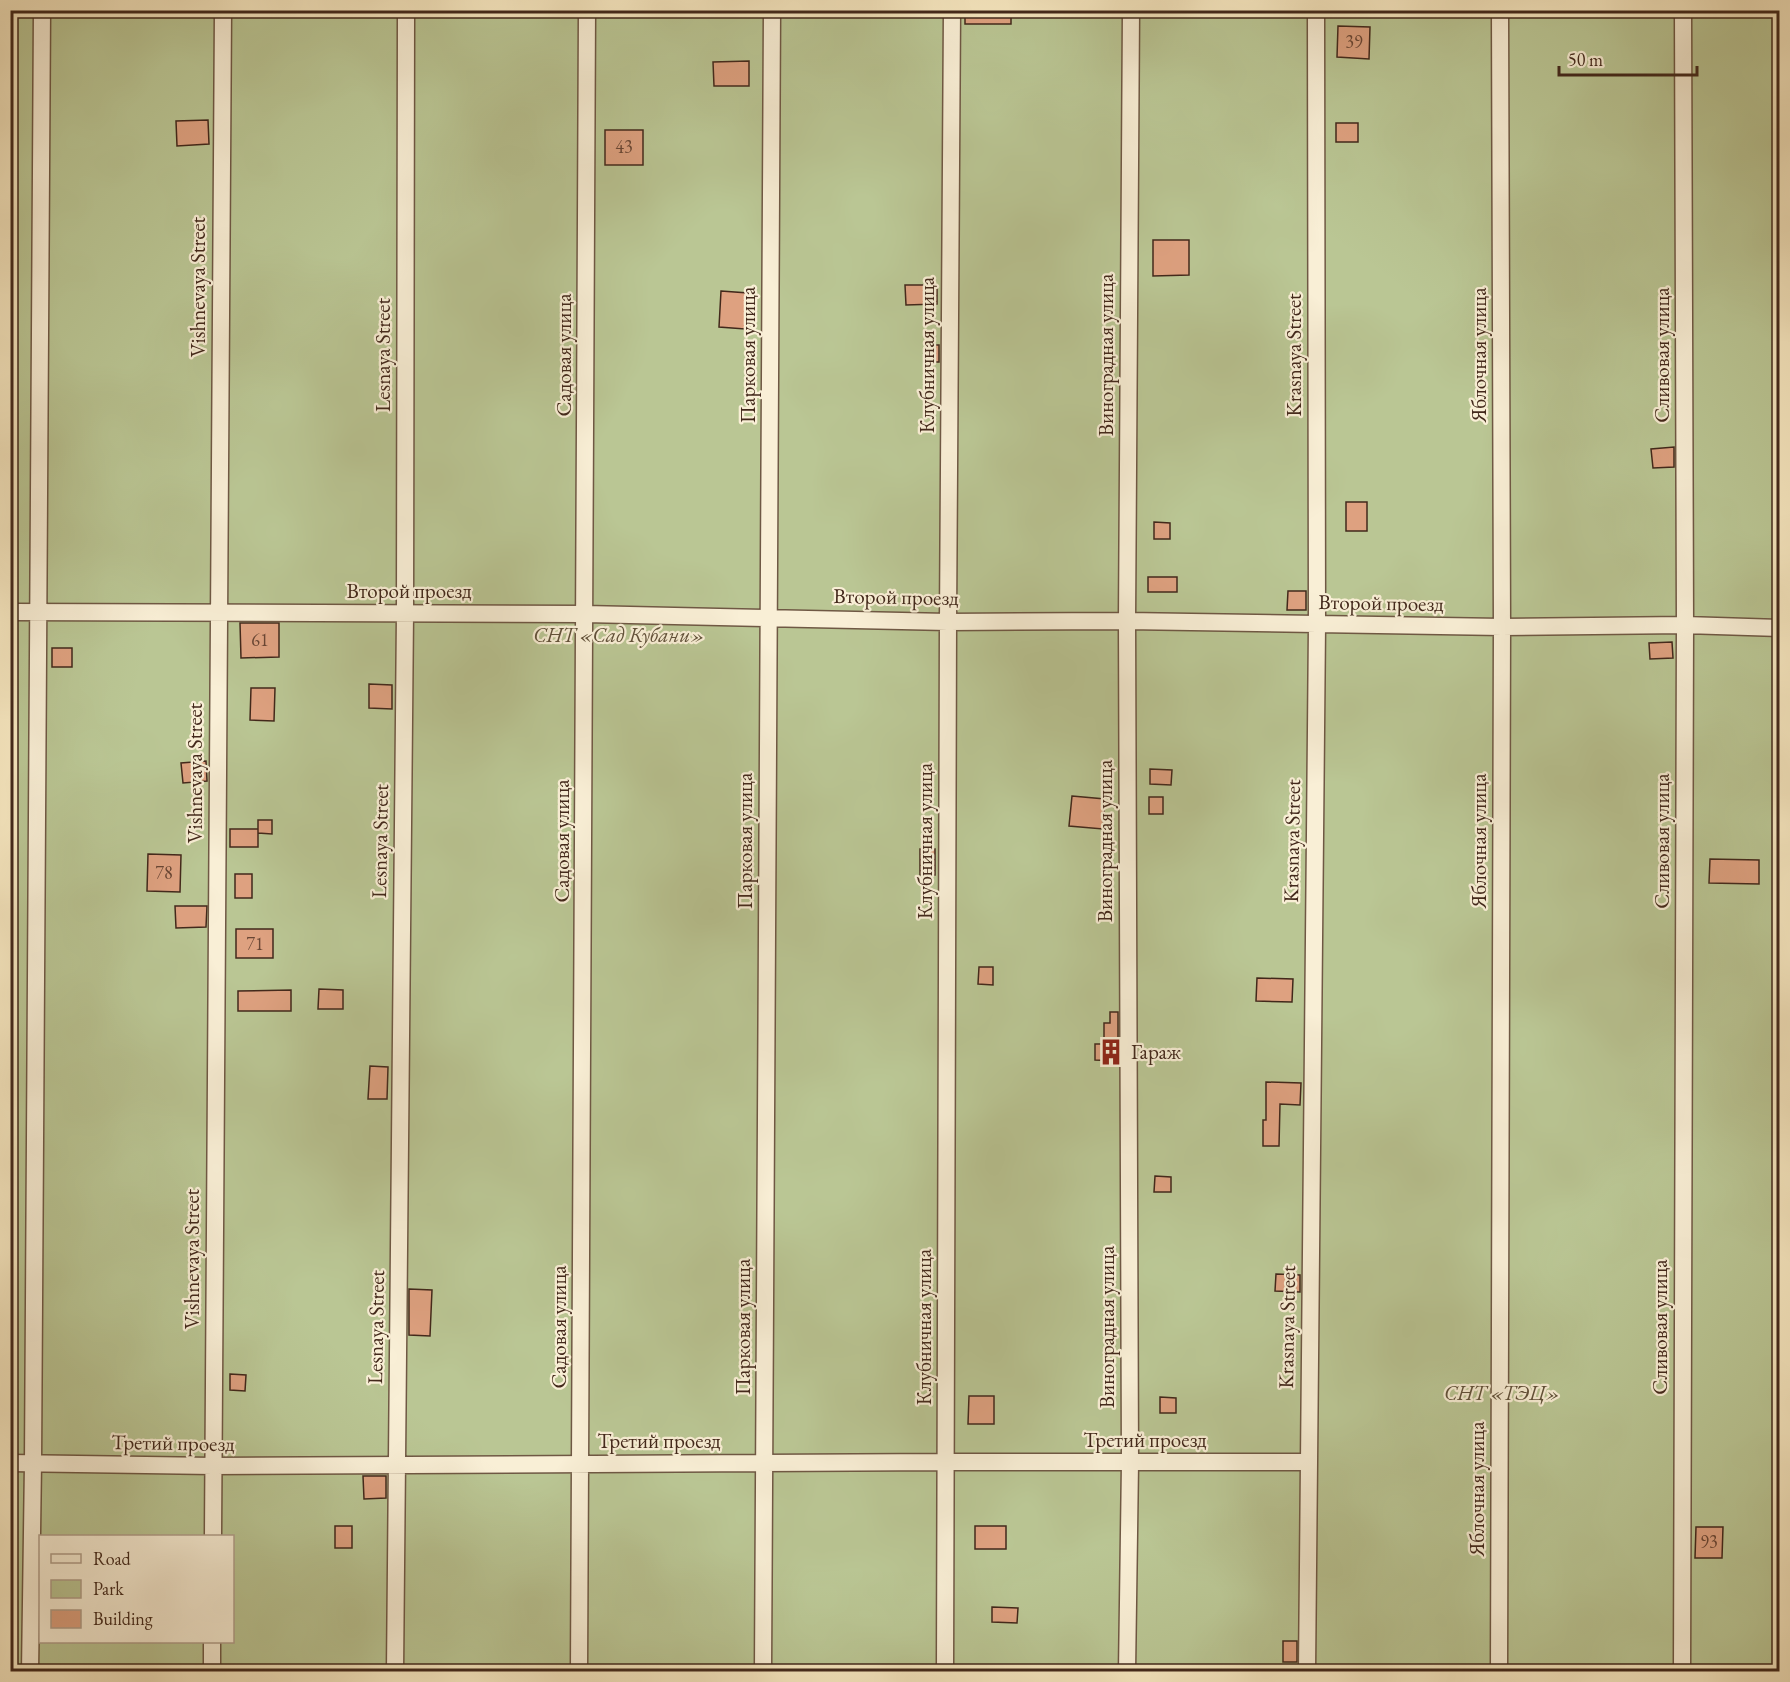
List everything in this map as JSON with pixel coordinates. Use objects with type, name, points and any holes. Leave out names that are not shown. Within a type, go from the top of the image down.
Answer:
[{"type":"street","points":[[30,1671],[42,10]]},
{"type":"street","name":"Vishnevaya Street","points":[[213,1535],[223,10]]},
{"type":"street","name":"Lesnaya Street","points":[[395,1671],[405,613],[406,10]]},
{"type":"street","name":"Садовая улица","points":[[579,1671],[587,10]]},
{"type":"street","name":"Парковая улица","points":[[763,1671],[772,10]]},
{"type":"street","name":"Клубничная улица","points":[[945,1671],[952,10]]},
{"type":"street","name":"Виноградная улица","points":[[1127,1671],[1130,1463],[1127,621],[1131,10]]},
{"type":"street","name":"Krasnaya Street","points":[[1307,1671],[1317,625],[1316,10]]},
{"type":"street","name":"Яблочная улица","points":[[1499,1671],[1502,627],[1500,10]]},
{"type":"street","name":"Сливовая улица","points":[[1682,1671],[1685,625],[1683,10]]},
{"type":"street","name":"Второй проезд","points":[[10,612],[585,614],[948,622],[1127,621],[1502,627],[1685,625],[1779,628]]},
{"type":"street","name":"Третий проезд","points":[[10,1463],[213,1466],[1308,1462]]},
{"type":"street","points":[[212,1643],[212,1671]]},
{"type":"green space","name":"СНТ «Сад Кубани»","points":[[11,11],[1779,11],[1779,1671],[11,1672]]},
{"type":"building","points":[[965,10],[1011,10],[1011,24],[965,24]]},
{"type":"building","points":[[1338,26],[1370,27],[1369,59],[1337,57]]},
{"type":"building","points":[[749,61],[749,86],[714,86],[713,62]]},
{"type":"building","points":[[208,120],[209,144],[177,146],[176,121]]},
{"type":"building","points":[[1336,123],[1358,123],[1358,142],[1336,142]]},
{"type":"building","points":[[605,130],[643,130],[643,165],[605,165]]},
{"type":"building","points":[[1153,240],[1189,240],[1189,275],[1153,276]]},
{"type":"building","points":[[905,285],[937,285],[937,304],[906,305]]},
{"type":"building","points":[[721,291],[748,293],[745,329],[719,327]]},
{"type":"building","points":[[926,345],[939,345],[939,362],[926,362]]},
{"type":"building","points":[[1674,447],[1674,467],[1653,468],[1651,449]]},
{"type":"building","points":[[1346,502],[1367,502],[1367,531],[1346,531]]},
{"type":"building","points":[[1154,522],[1170,523],[1170,539],[1154,539]]},
{"type":"building","points":[[1148,577],[1177,577],[1177,592],[1148,592]]},
{"type":"building","points":[[1288,591],[1306,591],[1306,610],[1287,610]]},
{"type":"building","points":[[240,623],[279,623],[279,657],[241,658]]},
{"type":"building","points":[[1672,642],[1673,658],[1650,659],[1649,643]]},
{"type":"building","points":[[52,648],[72,648],[72,667],[52,667]]},
{"type":"building","points":[[369,684],[392,685],[392,709],[369,708]]},
{"type":"building","points":[[251,688],[275,688],[274,721],[250,720]]},
{"type":"building","points":[[206,761],[207,781],[183,783],[181,763]]},
{"type":"building","points":[[1150,769],[1172,770],[1171,785],[1150,784]]},
{"type":"building","points":[[1072,796],[1105,799],[1103,829],[1069,826]]},
{"type":"building","points":[[1149,797],[1163,797],[1163,814],[1149,814]]},
{"type":"building","points":[[258,820],[272,820],[272,834],[258,833]]},
{"type":"building","points":[[230,829],[258,829],[258,847],[230,847]]},
{"type":"building","points":[[920,849],[935,849],[935,875],[920,875]]},
{"type":"building","points":[[148,854],[181,855],[180,892],[147,891]]},
{"type":"building","points":[[1710,859],[1759,860],[1759,884],[1709,883]]},
{"type":"building","points":[[235,874],[252,874],[252,898],[235,898]]},
{"type":"building","points":[[175,906],[207,906],[206,927],[176,928]]},
{"type":"building","points":[[236,929],[273,929],[273,958],[236,958]]},
{"type":"building","points":[[979,967],[993,967],[993,985],[978,984]]},
{"type":"building","points":[[1257,978],[1293,979],[1292,1002],[1256,1001]]},
{"type":"building","points":[[319,989],[343,990],[343,1009],[318,1009]]},
{"type":"building","points":[[291,990],[291,1011],[238,1011],[238,991]]},
{"type":"building","points":[[1110,1012],[1118,1012],[1118,1061],[1095,1060],[1095,1044],[1104,1044],[1104,1023],[1110,1023]]},
{"type":"building","points":[[370,1066],[388,1067],[387,1099],[368,1099]]},
{"type":"building","points":[[1266,1082],[1301,1083],[1300,1105],[1280,1104],[1279,1146],[1263,1146]]},
{"type":"building","points":[[1155,1176],[1171,1177],[1171,1192],[1154,1192]]},
{"type":"building","points":[[1276,1274],[1300,1275],[1300,1292],[1275,1291]]},
{"type":"building","points":[[409,1289],[432,1290],[430,1336],[409,1335]]},
{"type":"building","points":[[230,1374],[246,1375],[245,1391],[230,1390]]},
{"type":"building","points":[[969,1396],[994,1396],[994,1424],[968,1424]]},
{"type":"building","points":[[1160,1397],[1176,1398],[1176,1413],[1160,1413]]},
{"type":"building","points":[[363,1476],[386,1476],[386,1498],[364,1499]]},
{"type":"building","points":[[335,1526],[352,1526],[352,1548],[335,1548]]},
{"type":"building","points":[[975,1526],[1006,1526],[1006,1549],[975,1549]]},
{"type":"building","points":[[1696,1527],[1723,1527],[1722,1558],[1695,1558]]},
{"type":"building","points":[[992,1607],[1018,1608],[1017,1623],[992,1622]]},
{"type":"building","points":[[1283,1641],[1297,1641],[1297,1662],[1283,1662]]},
{"type":"place","name":"Гараж","points":[[1111,1052]]},
{"type":"park label","name":"СНТ «ТЭЦ»","points":[[1502,1393]]}]
